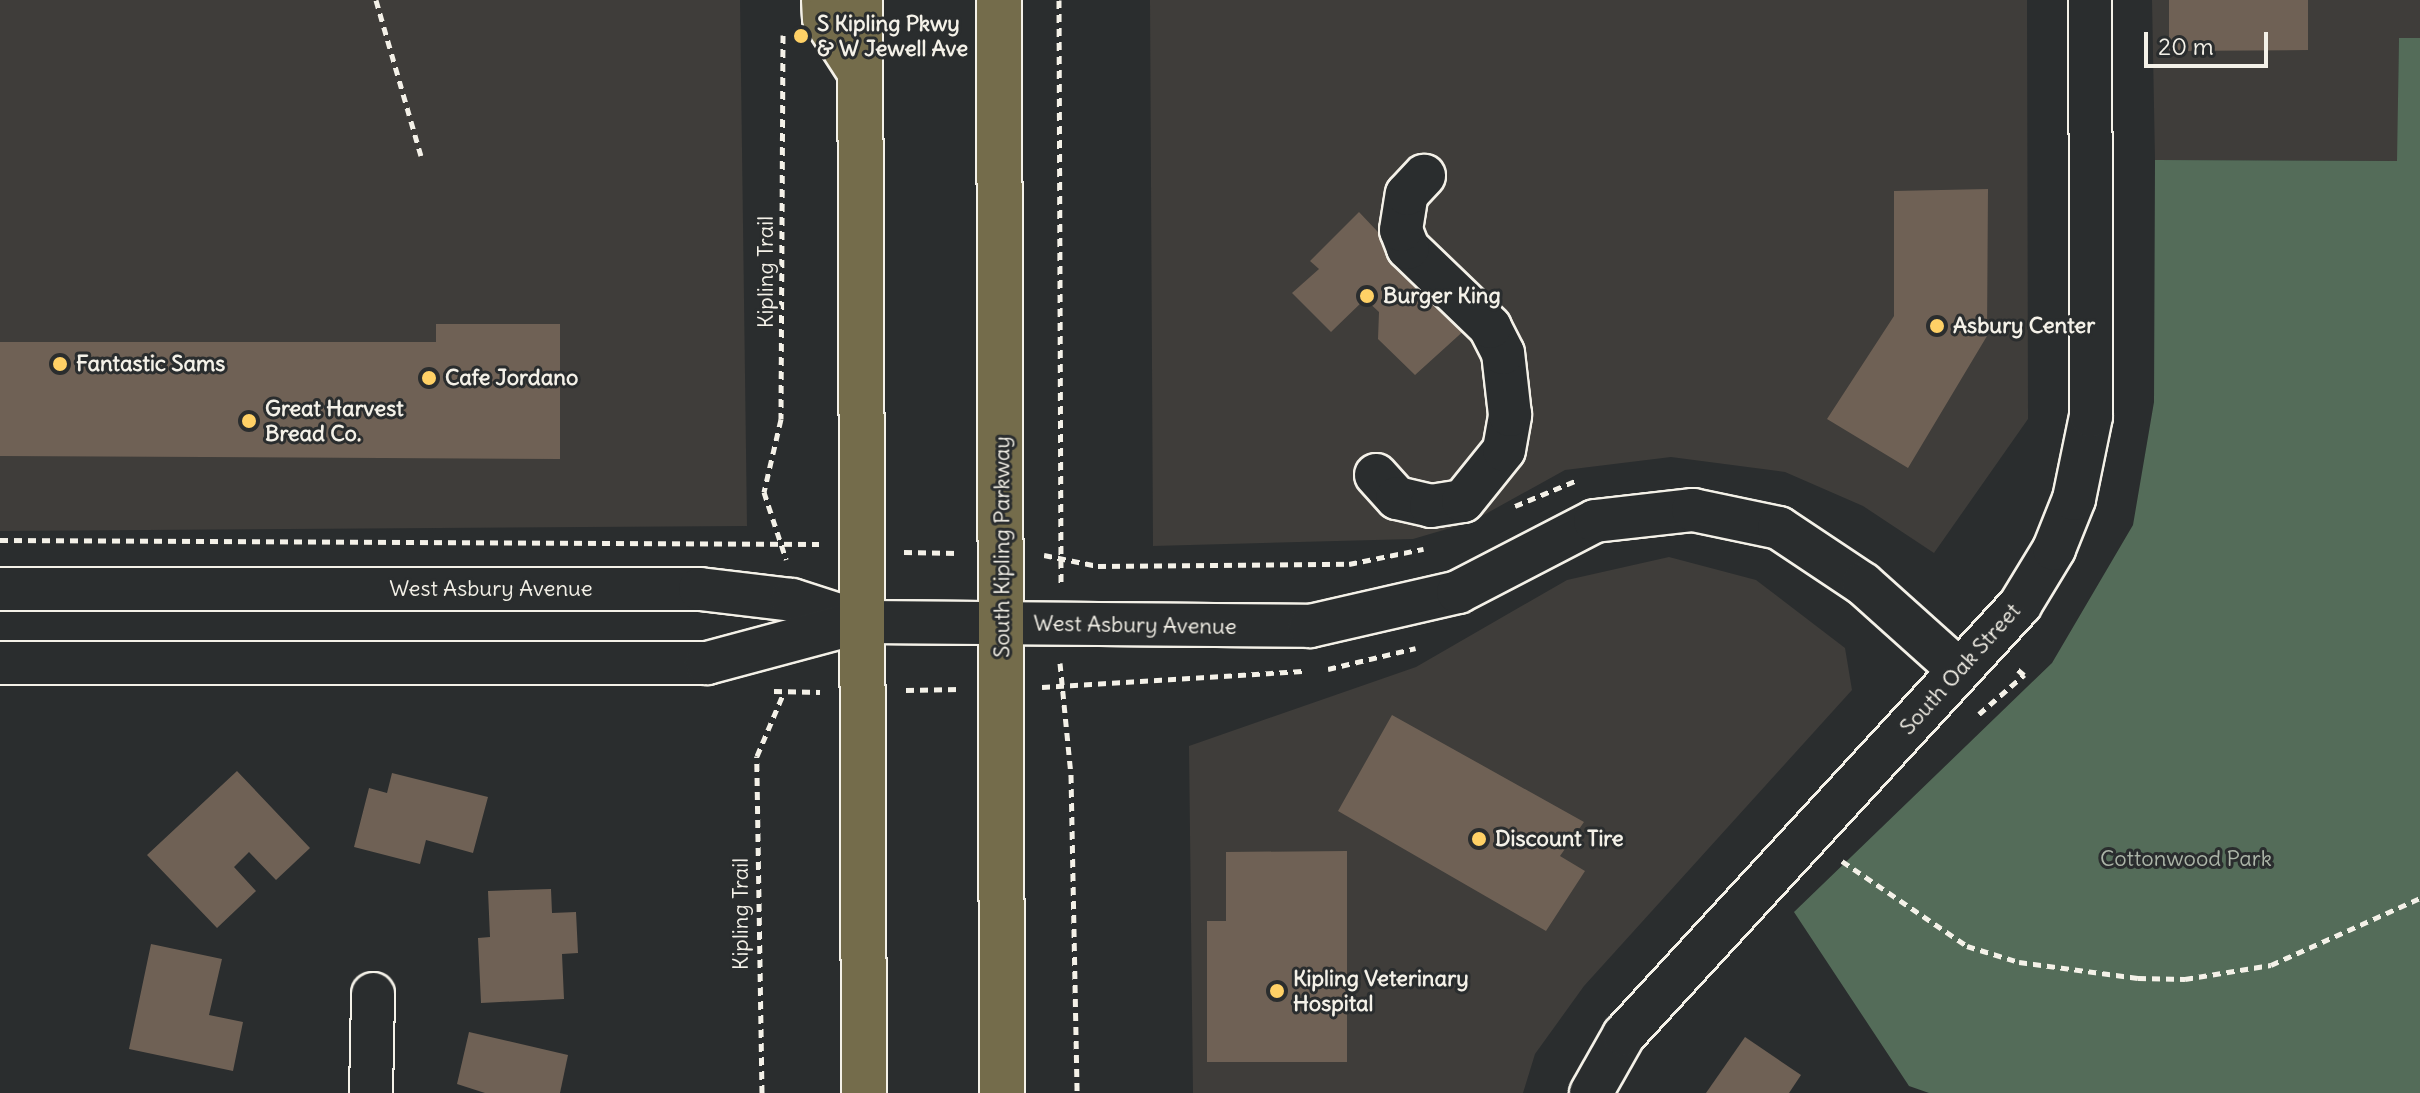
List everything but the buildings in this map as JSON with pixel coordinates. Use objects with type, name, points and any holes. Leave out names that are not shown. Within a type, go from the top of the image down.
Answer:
[{"type":"main road","points":[[824,0],[825,18],[860,72]]},
{"type":"main road","points":[[860,0],[864,1093]]},
{"type":"main road","name":"South Kipling Parkway","points":[[1001,0],[1002,1093]]},
{"type":"street","name":"South Oak Street","points":[[1591,1093],[1624,1035],[2020,605],[2054,549],[2084,459],[2093,366],[2090,0]]},
{"type":"street","points":[[1376,475],[1397,498],[1431,506],[1463,501],[1504,450],[1510,415],[1503,353],[1490,327],[1408,248],[1401,230],[1407,194],[1424,176]]},
{"type":"street","name":"West Asbury Avenue","points":[[0,589],[700,589],[792,600],[860,622],[1239,627],[1358,620],[1458,592],[1595,521],[1693,510],[1779,528],[1863,584],[1959,670]]},
{"type":"street","points":[[0,663],[707,663],[860,622]]},
{"type":"street","points":[[371,1093],[373,994]]},
{"type":"path","points":[[376,0],[421,156]]},
{"type":"path","points":[[1059,0],[1062,555]]},
{"type":"path","name":"Kipling Trail","points":[[778,540],[764,492],[781,419],[783,31]]},
{"type":"path","points":[[1502,514],[1552,486],[1587,478]]},
{"type":"path","points":[[0,540],[778,540],[861,548],[1062,555],[1098,566],[1349,564],[1431,546]]},
{"type":"path","points":[[861,692],[1060,686],[1071,775],[1077,1093]]},
{"type":"path","name":"Kipling Trail","points":[[762,1093],[757,756],[784,693],[861,692]]},
{"type":"path","points":[[1834,856],[1967,946],[2019,962],[2138,978],[2227,975],[2271,965],[2420,898]]},
{"type":"shaded area","points":[[0,0],[740,0],[747,526],[0,531]]},
{"type":"shaded area","name":"Asbury Center","points":[[1150,0],[2027,0],[2028,419],[1934,553],[1863,506],[1785,472],[1671,457],[1565,470],[1471,522],[1413,539],[1153,546]]},
{"type":"shaded area","points":[[2152,0],[2420,0],[2420,38],[2399,38],[2398,161],[2155,160]]},
{"type":"shaded area","points":[[1669,557],[1756,580],[1845,648],[1852,690],[1584,986],[1535,1054],[1523,1093],[1193,1093],[1189,746],[1416,667],[1567,580]]},
{"type":"green space","name":"Cottonwood Park","points":[[2399,38],[2420,38],[2420,1093],[1929,1093],[1909,1086],[1794,912],[2052,663],[2133,525],[2154,402],[2155,160],[2397,161]]},
{"type":"place","name":"S Kipling Pkwy & W Jewell Ave","points":[[801,36]]},
{"type":"place","name":"Burger King","points":[[1367,296]]},
{"type":"place","name":"Asbury Center","points":[[1937,326]]},
{"type":"place","name":"Fantastic Sams","points":[[60,364]]},
{"type":"place","name":"Cafe Jordano","points":[[429,378]]},
{"type":"place","name":"Great Harvest Bread Co.","points":[[249,421]]},
{"type":"place","name":"Discount Tire","points":[[1479,839]]},
{"type":"place","name":"Kipling Veterinary Hospital","points":[[1277,991]]}]
